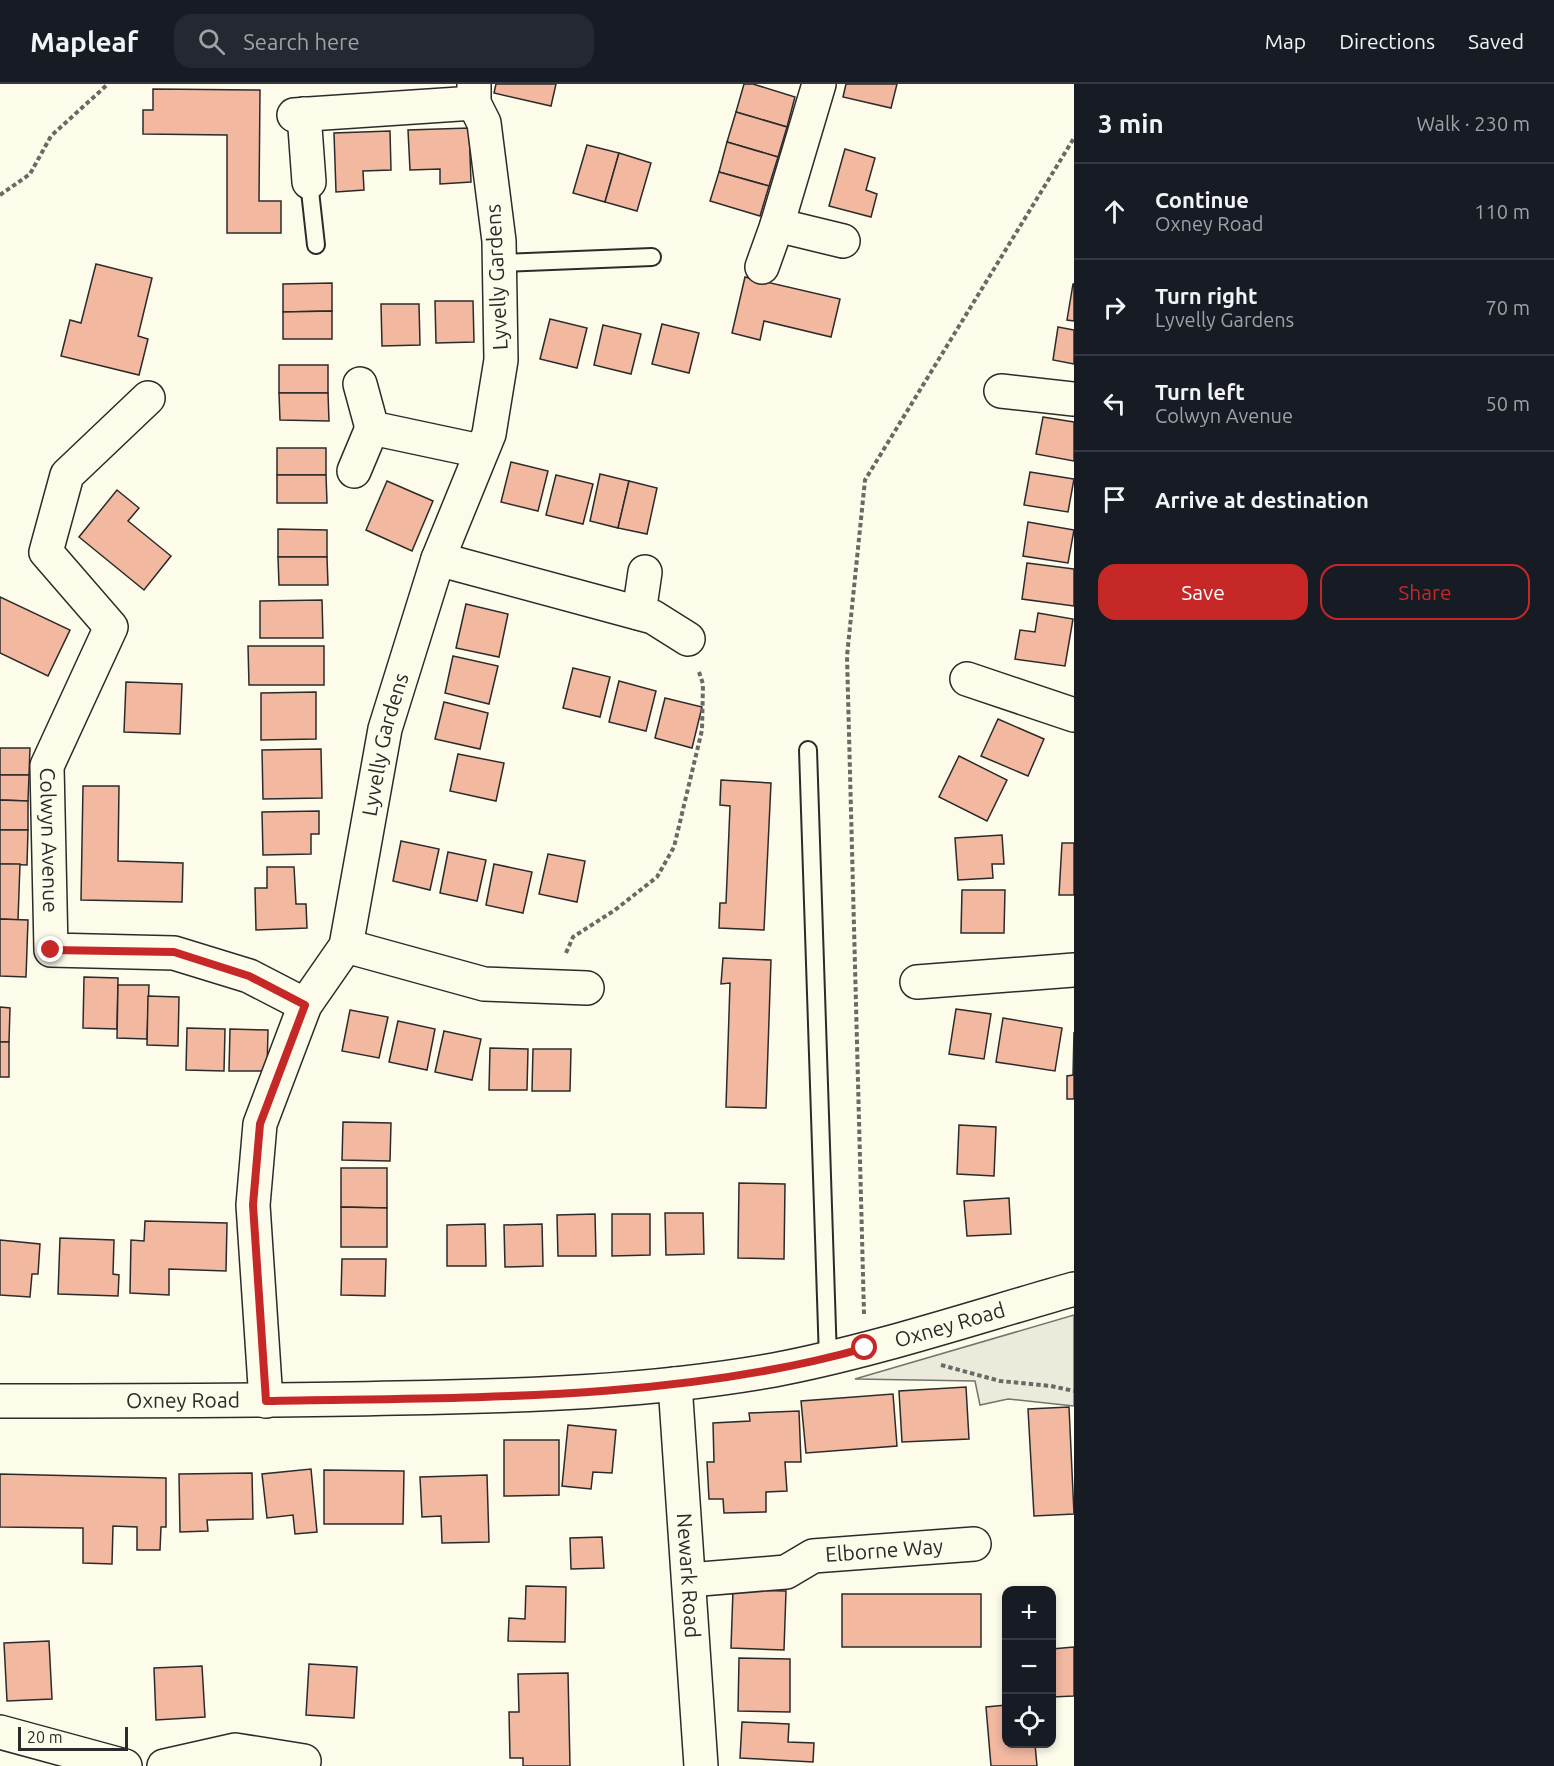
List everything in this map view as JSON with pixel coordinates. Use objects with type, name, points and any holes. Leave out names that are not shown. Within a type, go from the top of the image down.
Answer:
[{"type":"street","points":[[762,267],[777,225],[819,84]]},
{"type":"street","points":[[309,182],[299,115],[474,94]]},
{"type":"street","name":"Lyvelly Gardens","points":[[266,1401],[253,1205],[260,1124],[305,1005],[346,946],[385,729],[438,558],[480,451],[489,434],[501,360],[499,241],[484,123],[474,94]]},
{"type":"street","points":[[777,225],[843,241]]},
{"type":"street","points":[[354,471],[372,428],[360,384]]},
{"type":"street","points":[[1001,391],[1074,399]]},
{"type":"street","name":"Colwyn Avenue","points":[[148,398],[67,475],[46,552],[111,627],[47,766],[51,950],[174,952],[249,976],[305,1005]]},
{"type":"street","points":[[372,428],[480,451]]},
{"type":"street","points":[[438,558],[653,617],[688,639]]},
{"type":"street","points":[[639,613],[645,572]]},
{"type":"street","points":[[967,679],[1074,715]]},
{"type":"street","points":[[346,946],[484,984],[587,988]]},
{"type":"street","points":[[917,982],[1074,970]]},
{"type":"street","name":"Oxney Road","points":[[0,1401],[266,1401],[571,1393],[675,1384],[828,1359],[1074,1289]]},
{"type":"street","name":"Newark Road","points":[[675,1384],[701,1766]]},
{"type":"street","name":"Elborne Way","points":[[689,1580],[786,1572],[813,1557],[974,1544]]},
{"type":"street","points":[[0,1732],[125,1766]]},
{"type":"street","points":[[164,1766],[235,1750],[304,1761]]},
{"type":"lane","points":[[309,182],[316,245]]},
{"type":"lane","points":[[500,263],[652,257]]},
{"type":"lane","points":[[808,750],[828,1359]]},
{"type":"path","points":[[0,195],[30,174],[51,136],[108,84]]},
{"type":"path","points":[[865,1348],[847,656],[865,480],[1074,138]]},
{"type":"path","points":[[551,986],[573,937],[615,910],[657,877],[674,847],[702,730],[703,684],[688,639]]},
{"type":"path","points":[[931,1363],[1000,1381],[1051,1386],[1074,1391]]},
{"type":"shaded area","points":[[1074,1315],[1074,1406],[1008,1399],[980,1405],[975,1381],[855,1379]]},
{"type":"building","points":[[496,84],[556,84],[551,106],[494,93]]},
{"type":"building","points":[[744,84],[753,84],[795,97],[787,127],[736,112]]},
{"type":"building","points":[[846,84],[897,84],[891,108],[843,97]]},
{"type":"building","points":[[153,89],[260,90],[259,201],[281,201],[281,233],[227,233],[227,135],[143,134],[143,110],[153,110]]},
{"type":"building","points":[[736,112],[787,127],[778,157],[727,142]]},
{"type":"building","points":[[469,128],[471,182],[440,184],[440,169],[410,170],[408,130]]},
{"type":"building","points":[[390,131],[391,170],[363,171],[364,190],[336,192],[334,133]]},
{"type":"building","points":[[727,142],[778,157],[769,186],[719,172]]},
{"type":"building","points":[[587,145],[619,153],[605,202],[573,193]]},
{"type":"building","points":[[845,149],[875,158],[866,190],[877,194],[871,217],[829,206]]},
{"type":"building","points":[[619,153],[651,163],[637,211],[605,202]]},
{"type":"building","points":[[719,172],[769,186],[760,216],[710,201]]},
{"type":"building","points":[[96,264],[152,278],[138,336],[148,339],[139,375],[61,356],[70,320],[81,323]]},
{"type":"building","points":[[745,277],[840,299],[831,337],[764,321],[760,340],[732,333]]},
{"type":"building","points":[[332,283],[332,311],[283,312],[283,284]]},
{"type":"building","points":[[1074,284],[1074,321],[1067,320]]},
{"type":"building","points":[[435,301],[473,301],[474,342],[436,343]]},
{"type":"building","points":[[381,304],[419,304],[420,345],[382,346]]},
{"type":"building","points":[[332,311],[332,339],[283,339],[283,312]]},
{"type":"building","points":[[550,319],[587,328],[577,368],[540,359]]},
{"type":"building","points":[[662,324],[699,333],[689,373],[652,364]]},
{"type":"building","points":[[603,325],[641,334],[631,374],[594,365]]},
{"type":"building","points":[[1058,327],[1074,330],[1074,364],[1053,360]]},
{"type":"building","points":[[279,365],[328,365],[328,393],[279,393]]},
{"type":"building","points":[[279,393],[328,393],[329,421],[280,420]]},
{"type":"building","points":[[1043,417],[1074,422],[1074,461],[1036,454]]},
{"type":"building","points":[[277,448],[326,448],[326,475],[277,475]]},
{"type":"building","points":[[511,462],[548,471],[538,511],[501,502]]},
{"type":"building","points":[[1030,472],[1074,479],[1068,512],[1024,505]]},
{"type":"building","points":[[600,474],[629,481],[618,528],[590,521]]},
{"type":"building","points":[[277,475],[326,475],[327,503],[277,503]]},
{"type":"building","points":[[556,475],[593,484],[583,524],[546,515]]},
{"type":"building","points":[[387,481],[433,501],[412,551],[366,530]]},
{"type":"building","points":[[629,481],[657,488],[647,534],[618,528]]},
{"type":"building","points":[[117,490],[139,508],[128,521],[171,556],[144,590],[79,537]]},
{"type":"building","points":[[1028,522],[1074,530],[1068,563],[1023,556]]},
{"type":"building","points":[[278,529],[327,530],[327,557],[278,557]]},
{"type":"building","points":[[278,557],[327,557],[328,585],[279,585]]},
{"type":"building","points":[[1027,563],[1074,569],[1074,606],[1022,599]]},
{"type":"building","points":[[0,597],[70,630],[48,676],[0,653]]},
{"type":"building","points":[[322,600],[323,638],[260,638],[260,601]]},
{"type":"building","points":[[466,604],[508,614],[499,657],[456,648]]},
{"type":"building","points":[[1038,613],[1073,619],[1065,666],[1015,659],[1020,630],[1035,632]]},
{"type":"building","points":[[248,646],[324,646],[324,685],[249,685]]},
{"type":"building","points":[[453,656],[498,666],[489,704],[445,693]]},
{"type":"building","points":[[573,668],[610,677],[600,717],[563,708]]},
{"type":"building","points":[[619,681],[656,691],[646,731],[609,722]]},
{"type":"building","points":[[126,682],[182,684],[180,734],[124,732]]},
{"type":"building","points":[[316,692],[316,739],[261,740],[261,693]]},
{"type":"building","points":[[665,698],[702,707],[692,748],[655,738]]},
{"type":"building","points":[[444,702],[488,713],[480,749],[435,739]]},
{"type":"building","points":[[998,719],[1044,739],[1028,776],[981,756]]},
{"type":"building","points":[[0,748],[30,748],[29,775],[0,775]]},
{"type":"building","points":[[321,749],[322,798],[263,799],[262,750]]},
{"type":"building","points":[[458,754],[504,763],[496,801],[450,791]]},
{"type":"building","points":[[959,756],[1007,780],[987,821],[939,797]]},
{"type":"building","points":[[0,775],[29,775],[28,801],[0,800]]},
{"type":"building","points":[[721,780],[771,783],[764,930],[719,928],[720,903],[726,903],[730,806],[720,805]]},
{"type":"building","points":[[83,786],[119,786],[118,861],[183,863],[182,902],[81,900]]},
{"type":"building","points":[[0,800],[28,801],[28,830],[0,830]]},
{"type":"building","points":[[319,811],[319,834],[311,834],[311,854],[263,855],[262,812]]},
{"type":"building","points":[[0,830],[28,830],[27,865],[0,864]]},
{"type":"building","points":[[1002,835],[1004,864],[992,864],[993,878],[958,880],[955,838]]},
{"type":"building","points":[[401,841],[439,849],[430,890],[393,881]]},
{"type":"building","points":[[1062,843],[1074,843],[1074,895],[1059,895]]},
{"type":"building","points":[[448,852],[486,860],[477,901],[440,893]]},
{"type":"building","points":[[548,854],[585,861],[577,902],[539,894]]},
{"type":"building","points":[[0,864],[20,864],[18,920],[0,919]]},
{"type":"building","points":[[494,864],[532,872],[523,913],[486,905]]},
{"type":"building","points":[[267,867],[294,867],[296,904],[306,904],[307,928],[256,930],[255,888],[267,888]]},
{"type":"building","points":[[962,890],[1005,890],[1004,933],[961,933]]},
{"type":"building","points":[[0,919],[28,920],[26,977],[0,976]]},
{"type":"building","points":[[723,958],[771,960],[766,1108],[726,1107],[730,983],[721,984]]},
{"type":"building","points":[[84,977],[118,978],[117,1029],[83,1028]]},
{"type":"building","points":[[118,985],[149,985],[147,1039],[117,1038]]},
{"type":"building","points":[[148,996],[179,997],[178,1046],[147,1045]]},
{"type":"building","points":[[0,1007],[10,1008],[9,1042],[0,1042]]},
{"type":"building","points":[[956,1009],[991,1014],[984,1059],[949,1054]]},
{"type":"building","points":[[350,1010],[388,1017],[379,1058],[342,1051]]},
{"type":"building","points":[[1003,1018],[1062,1028],[1055,1071],[996,1062]]},
{"type":"building","points":[[398,1021],[435,1029],[427,1070],[389,1062]]},
{"type":"building","points":[[187,1028],[225,1029],[224,1071],[186,1070]]},
{"type":"building","points":[[230,1029],[268,1030],[267,1071],[229,1071]]},
{"type":"building","points":[[444,1031],[481,1039],[472,1080],[435,1072]]},
{"type":"building","points":[[1074,1032],[1074,1099],[1067,1099],[1067,1076],[1073,1075]]},
{"type":"building","points":[[0,1042],[9,1042],[9,1077],[0,1077]]},
{"type":"building","points":[[490,1048],[528,1049],[527,1090],[489,1090]]},
{"type":"building","points":[[533,1049],[571,1049],[570,1091],[532,1091]]},
{"type":"building","points":[[343,1122],[391,1123],[390,1161],[342,1160]]},
{"type":"building","points":[[959,1125],[996,1127],[994,1176],[957,1174]]},
{"type":"building","points":[[341,1168],[387,1168],[387,1208],[341,1207]]},
{"type":"building","points":[[739,1183],[785,1184],[784,1259],[738,1258]]},
{"type":"building","points":[[1009,1198],[1011,1234],[967,1236],[964,1201]]},
{"type":"building","points":[[341,1207],[387,1208],[387,1247],[341,1247]]},
{"type":"building","points":[[665,1213],[703,1213],[704,1254],[666,1255]]},
{"type":"building","points":[[595,1214],[596,1256],[558,1256],[557,1215]]},
{"type":"building","points":[[612,1214],[650,1214],[650,1255],[612,1256]]},
{"type":"building","points":[[145,1221],[227,1223],[226,1271],[169,1269],[169,1295],[130,1293],[131,1240],[144,1241]]},
{"type":"building","points":[[485,1224],[486,1266],[447,1266],[447,1225]]},
{"type":"building","points":[[542,1224],[543,1266],[505,1267],[504,1225]]},
{"type":"building","points":[[60,1238],[114,1240],[113,1274],[119,1275],[118,1296],[58,1294]]},
{"type":"building","points":[[0,1240],[40,1244],[38,1274],[32,1274],[30,1297],[0,1295]]},
{"type":"building","points":[[342,1259],[386,1259],[385,1296],[341,1295]]},
{"type":"building","points":[[966,1387],[969,1439],[902,1442],[899,1391]]},
{"type":"building","points":[[893,1394],[897,1446],[806,1453],[801,1401]]},
{"type":"building","points":[[1069,1407],[1074,1514],[1034,1516],[1028,1409]]},
{"type":"building","points":[[799,1411],[801,1462],[785,1462],[787,1491],[766,1492],[766,1512],[724,1513],[723,1499],[709,1499],[707,1462],[714,1462],[713,1423],[750,1421],[749,1413]]},
{"type":"building","points":[[568,1425],[616,1430],[612,1473],[593,1472],[591,1489],[562,1486]]},
{"type":"building","points":[[504,1440],[559,1440],[559,1495],[504,1496]]},
{"type":"building","points":[[311,1469],[317,1532],[295,1534],[293,1515],[267,1518],[262,1474]]},
{"type":"building","points":[[324,1470],[404,1471],[403,1524],[324,1524]]},
{"type":"building","points":[[252,1473],[253,1519],[207,1520],[208,1531],[180,1532],[179,1474]]},
{"type":"building","points":[[0,1474],[166,1478],[166,1527],[161,1527],[160,1550],[137,1550],[137,1527],[113,1526],[112,1564],[83,1563],[83,1528],[0,1527]]},
{"type":"building","points":[[487,1475],[489,1542],[442,1543],[441,1516],[422,1517],[420,1477]]},
{"type":"building","points":[[602,1537],[604,1568],[571,1569],[570,1538]]},
{"type":"building","points":[[526,1586],[566,1587],[565,1642],[508,1641],[509,1618],[525,1619]]},
{"type":"building","points":[[733,1590],[786,1591],[784,1650],[731,1648]]},
{"type":"building","points":[[842,1594],[981,1594],[981,1647],[842,1647]]},
{"type":"building","points":[[49,1641],[52,1699],[7,1701],[4,1643]]},
{"type":"building","points":[[1074,1647],[1074,1696],[1056,1697],[1056,1649]]},
{"type":"building","points":[[739,1658],[790,1659],[790,1712],[738,1711]]},
{"type":"building","points":[[309,1664],[357,1667],[354,1718],[306,1715]]},
{"type":"building","points":[[202,1666],[205,1717],[156,1720],[154,1668]]},
{"type":"building","points":[[568,1673],[570,1766],[523,1766],[523,1758],[510,1758],[509,1712],[519,1712],[518,1674]]},
{"type":"building","points":[[1002,1705],[1002,1748],[1035,1748],[1037,1766],[991,1766],[986,1707]]},
{"type":"building","points":[[742,1722],[789,1724],[788,1742],[814,1743],[813,1762],[740,1758]]},
{"type":"route","points":[[51,950],[174,952],[249,976],[305,1005],[260,1124],[253,1205],[266,1401],[571,1393],[675,1384],[771,1370],[828,1359],[865,1348]]}]
